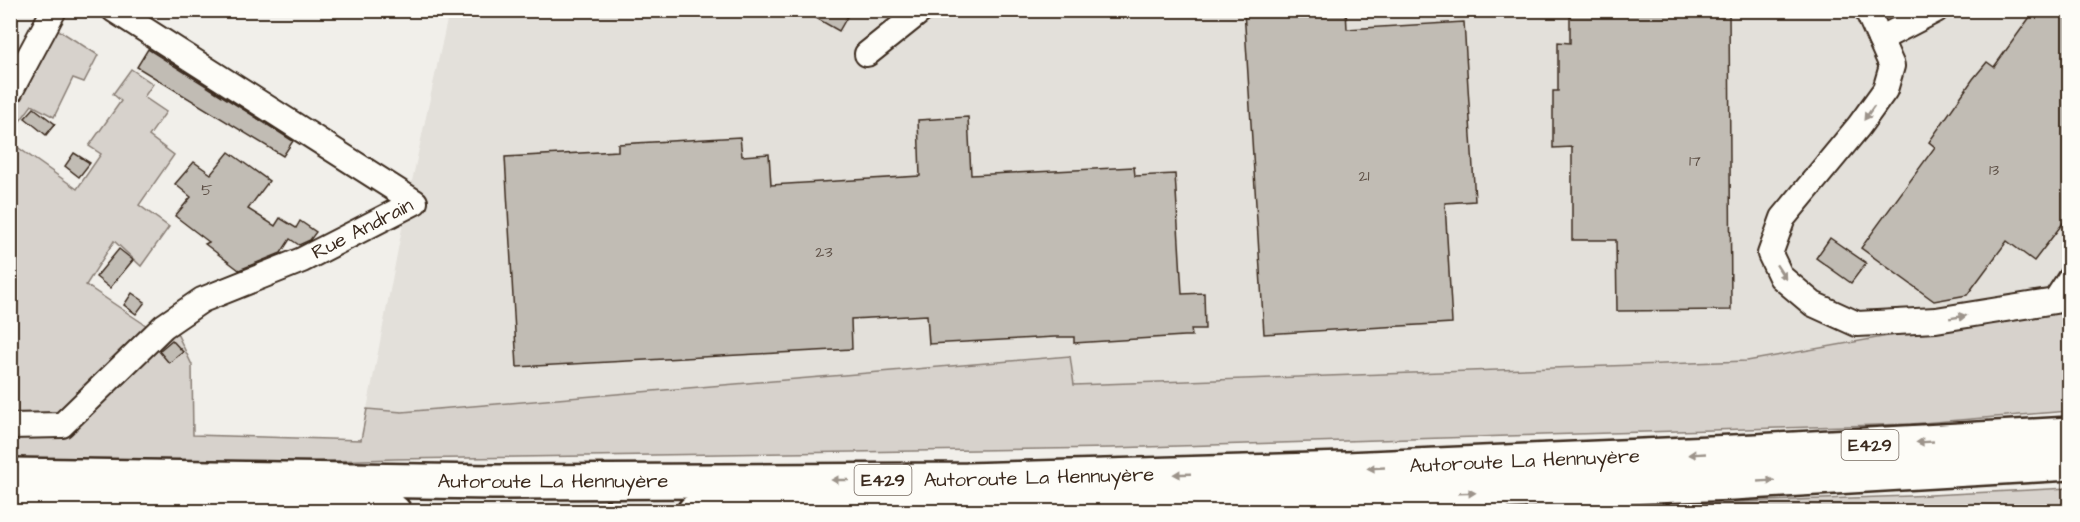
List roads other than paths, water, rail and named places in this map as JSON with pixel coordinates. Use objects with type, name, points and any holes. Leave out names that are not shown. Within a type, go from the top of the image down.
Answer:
[{"type":"highway","points":[[1984,439],[2040,422],[2070,420]]},
{"type":"highway","name":"Autoroute La Hennuyère","points":[[10,475],[481,482],[968,480],[1358,469],[2070,434]]},
{"type":"highway","name":"E429","points":[[2013,468],[2070,463]]},
{"type":"highway","points":[[2013,468],[2070,468]]},
{"type":"highway","name":"Autoroute La Hennuyère","points":[[694,512],[969,510],[1733,483],[2013,468]]},
{"type":"highway","points":[[10,504],[394,512]]},
{"type":"street","points":[[10,92],[54,10]]},
{"type":"street","name":"Rue Andrain","points":[[10,426],[62,425],[164,326],[202,300],[302,260],[415,202],[114,10]]},
{"type":"street","points":[[867,54],[922,10]]},
{"type":"street","points":[[1867,10],[1891,61],[1892,66],[1885,90],[1859,126],[1783,218],[1770,254],[1781,277],[1813,304],[1857,324],[1936,320],[2055,301],[2070,278]]},
{"type":"street","points":[[1880,39],[1936,10]]}]
